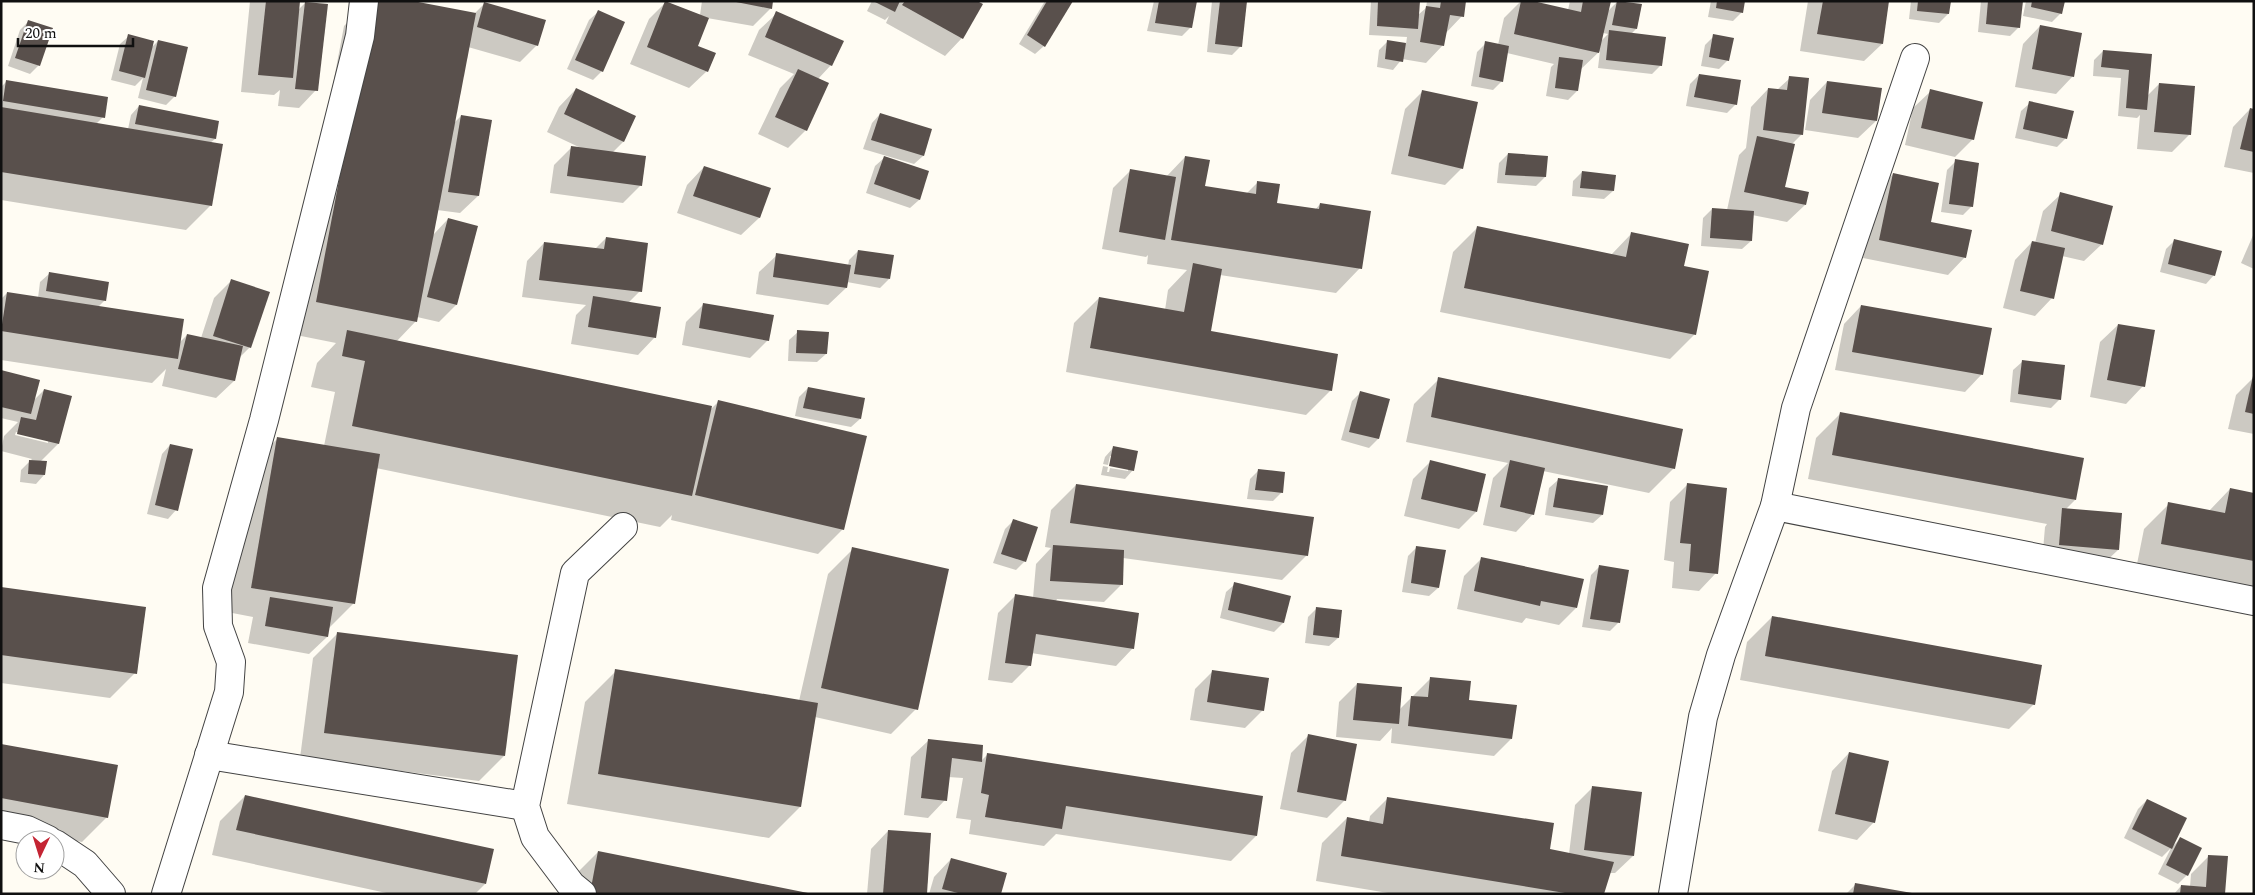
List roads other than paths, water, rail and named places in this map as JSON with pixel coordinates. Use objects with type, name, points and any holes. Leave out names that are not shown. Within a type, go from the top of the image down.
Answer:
[{"type":"street","points":[[166,894],[229,692],[231,662],[218,626],[217,588],[264,420],[360,36],[364,1]]},
{"type":"street","points":[[1673,894],[1703,717],[1721,655],[1774,506],[1796,408],[1915,58]]},
{"type":"street","points":[[1774,506],[2254,601]]},
{"type":"street","points":[[582,894],[570,885],[535,837],[525,806],[575,573],[623,527]]},
{"type":"street","points":[[209,756],[525,806]]},
{"type":"street","points":[[1,825],[26,830]]},
{"type":"street","points":[[65,851],[85,864],[111,894]]}]
